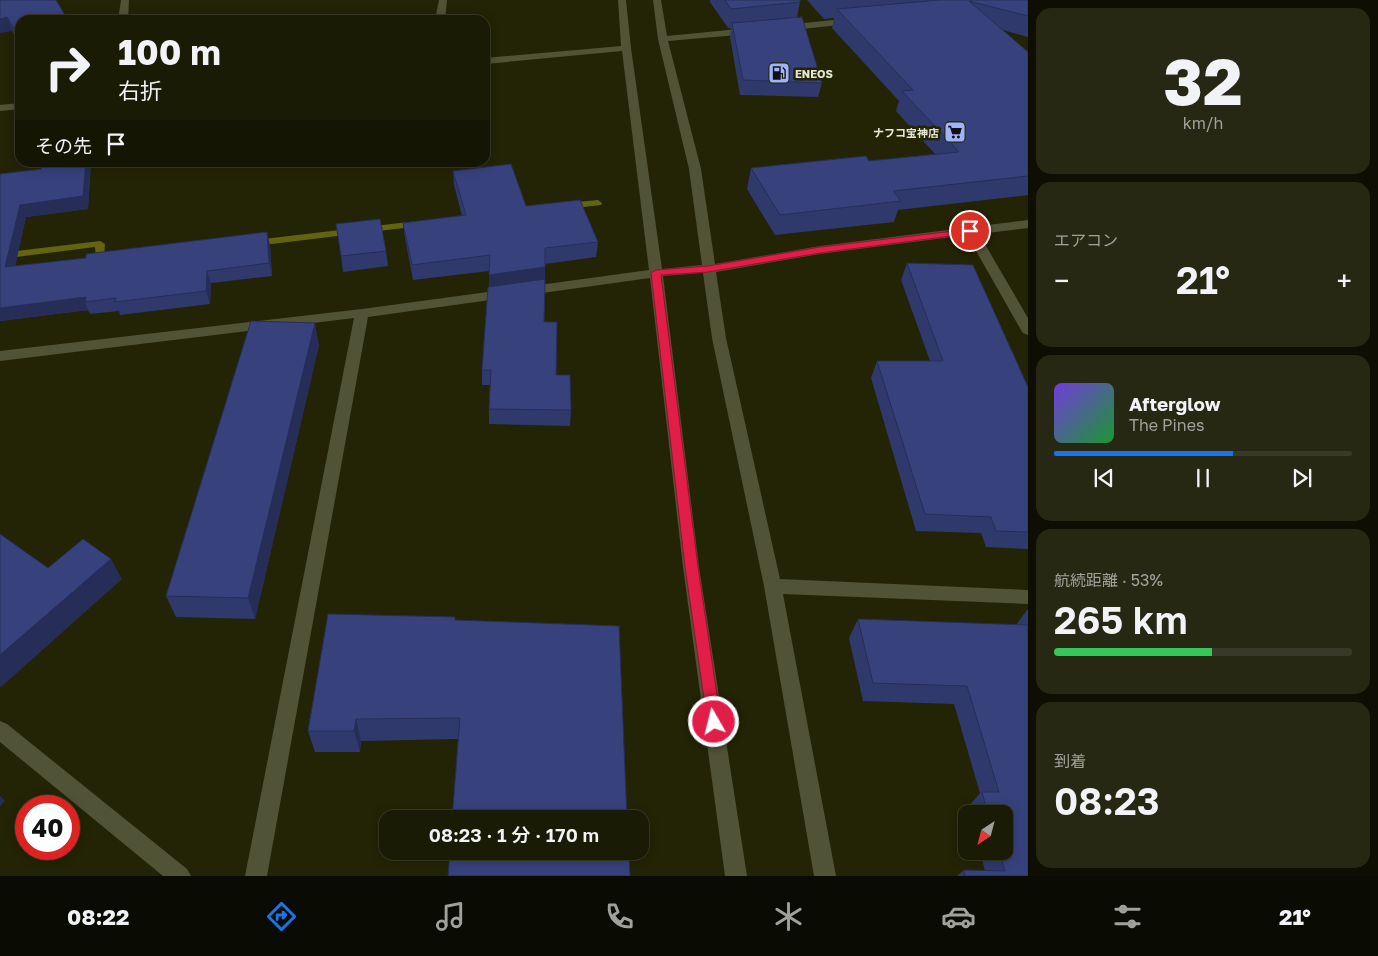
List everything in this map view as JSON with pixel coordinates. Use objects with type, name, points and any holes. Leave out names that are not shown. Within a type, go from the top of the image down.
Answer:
[{"type":"street","points":[[124,15],[125,0]]},
{"type":"street","points":[[441,15],[443,0]]},
{"type":"street","points":[[622,0],[626,48],[656,273],[691,567],[736,876]]},
{"type":"street","points":[[657,0],[663,39],[695,169],[719,338],[773,586],[825,876]]},
{"type":"street","points":[[663,39],[869,20]]},
{"type":"street","points":[[490,61],[626,48]]},
{"type":"street","points":[[0,108],[15,106]]},
{"type":"street","points":[[0,356],[362,313],[656,273],[708,269],[820,250],[1028,224]]},
{"type":"street","points":[[970,231],[1028,330]]},
{"type":"street","points":[[256,876],[362,313]]},
{"type":"street","points":[[773,586],[1028,596]]},
{"type":"street","points":[[0,730],[180,876]]},
{"type":"building","points":[[0,0],[56,0],[65,15],[15,15],[15,31],[7,17],[0,19]]},
{"type":"building","points":[[725,0],[800,0],[800,2],[731,9]]},
{"type":"building","points":[[940,0],[1028,0],[1028,16],[969,1],[1028,52],[1028,176],[893,191],[901,201],[780,215],[751,168],[866,156],[869,161],[959,152],[902,91],[913,90],[837,9]]},
{"type":"building","points":[[802,17],[822,83],[743,80],[732,23]]},
{"type":"building","points":[[511,164],[526,206],[580,200],[598,242],[545,248],[545,267],[489,275],[490,255],[412,265],[403,223],[466,215],[453,171]]},
{"type":"building","points":[[41,167],[86,167],[83,196],[20,205],[5,267],[86,258],[86,254],[267,232],[269,263],[207,271],[206,291],[115,302],[116,298],[85,302],[86,297],[0,308],[0,174],[41,169]]},
{"type":"building","points":[[380,219],[386,251],[341,256],[336,224]]},
{"type":"building","points":[[907,263],[973,265],[1028,387],[1028,532],[996,531],[991,517],[925,514],[877,361],[943,361]]},
{"type":"building","points":[[545,279],[544,322],[557,322],[556,375],[570,375],[571,410],[489,409],[491,370],[482,370],[488,287]]},
{"type":"building","points":[[251,321],[315,323],[248,598],[166,596]]},
{"type":"building","points":[[0,534],[48,568],[83,539],[111,559],[0,655]]},
{"type":"building","points":[[328,614],[455,617],[455,620],[619,626],[627,810],[453,810],[460,718],[356,719],[354,731],[308,731]]},
{"type":"building","points":[[858,619],[1028,625],[1028,876],[965,876],[964,870],[1005,871],[1002,860],[1013,860],[1013,805],[986,805],[982,792],[999,792],[967,686],[873,683]]},
{"type":"building","points":[[449,860],[629,860],[630,876],[448,876]]},
{"type":"waterway","points":[[567,206],[598,203]]},
{"type":"waterway","points":[[255,243],[417,224]]},
{"type":"waterway","points":[[0,256],[100,244],[99,261],[105,260]]},
{"type":"place","name":"ENEOS","points":[[779,73]]},
{"type":"place","name":"ナフコ宝神店","points":[[955,132]]},
{"type":"route","points":[[714,722],[691,567],[656,273],[708,269],[820,250],[970,231]]}]
